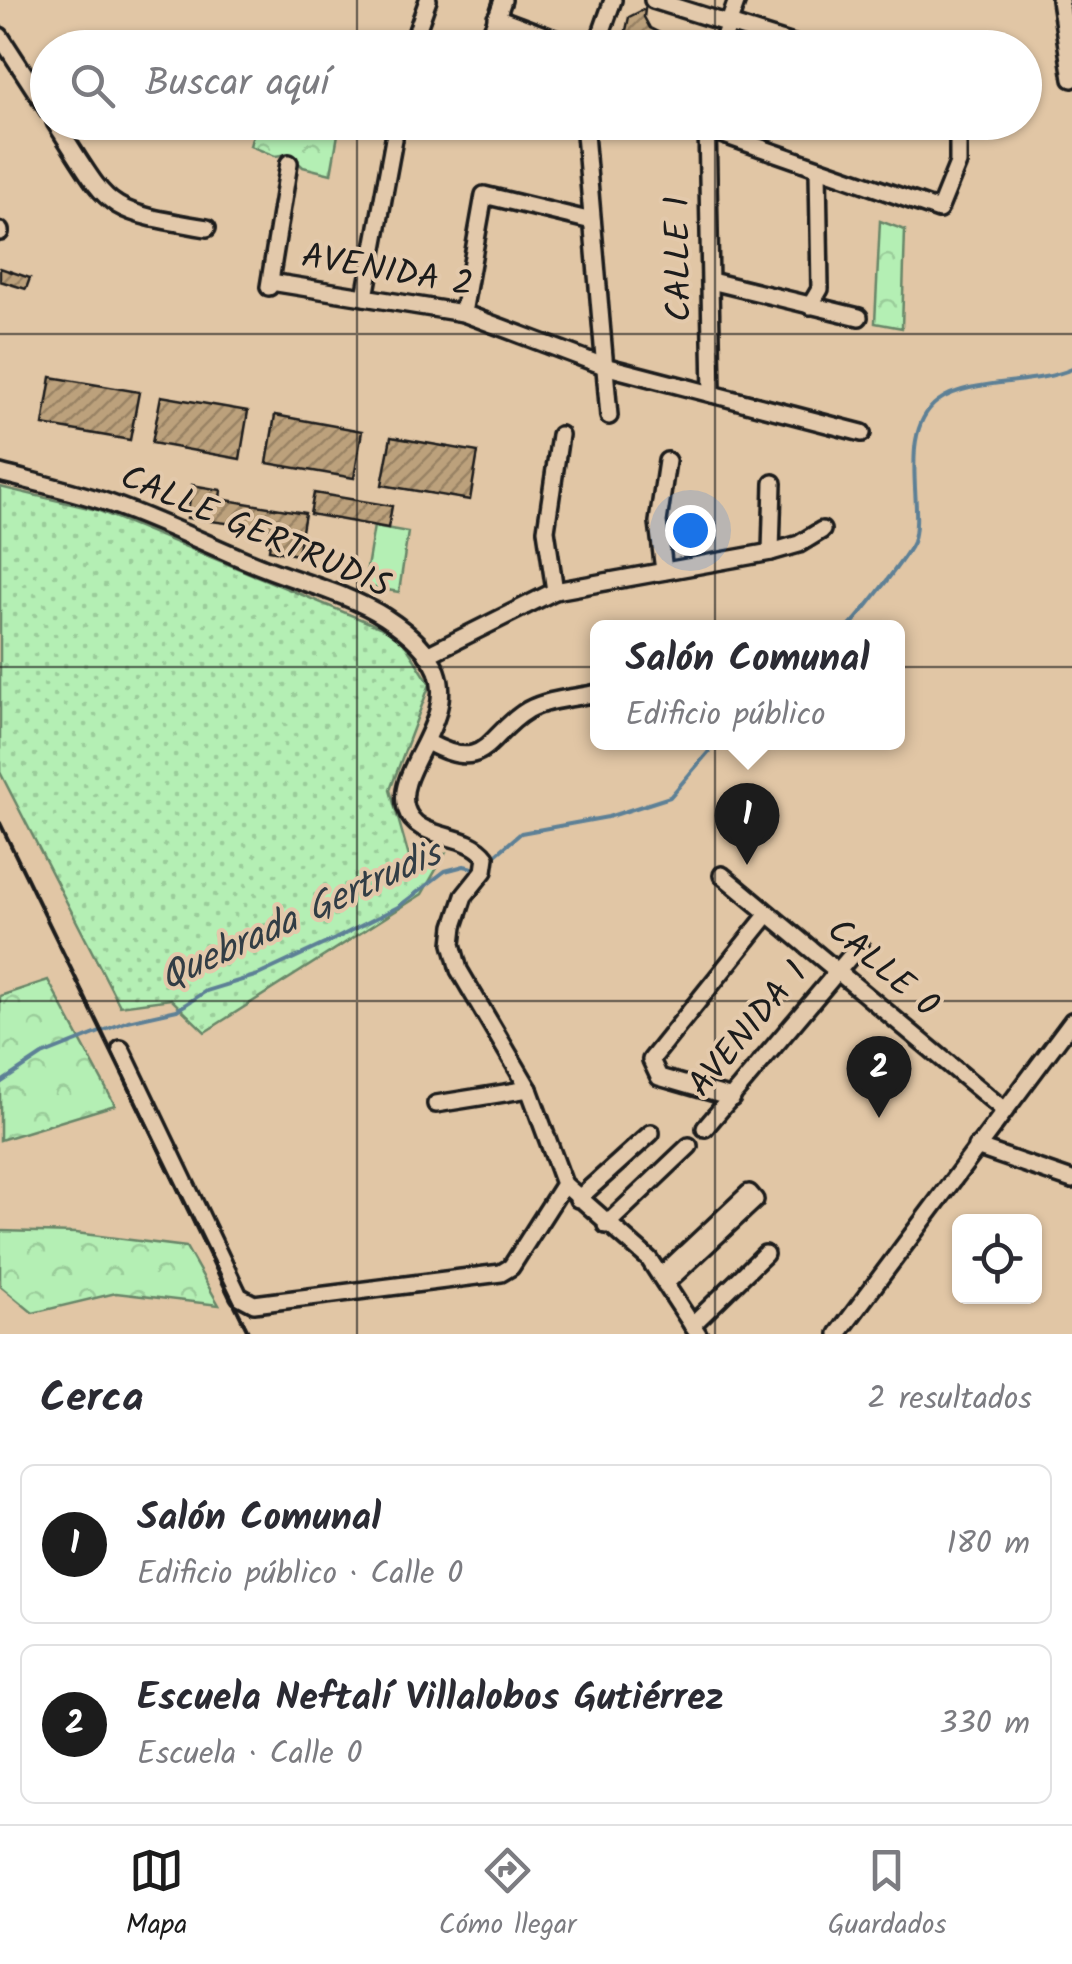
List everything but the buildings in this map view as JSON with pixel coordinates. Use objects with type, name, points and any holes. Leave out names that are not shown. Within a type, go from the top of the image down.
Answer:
[{"type":"street","points":[[417,30],[428,0]]},
{"type":"street","points":[[492,30],[502,0]]},
{"type":"street","points":[[603,30],[614,0]]},
{"type":"street","points":[[653,0],[757,30]]},
{"type":"street","points":[[726,30],[738,0]]},
{"type":"street","points":[[1060,0],[1072,80]]},
{"type":"street","points":[[494,23],[506,30]]},
{"type":"street","points":[[494,23],[518,30]]},
{"type":"street","points":[[0,36],[30,82]]},
{"type":"street","points":[[67,140],[112,206],[130,215],[207,228]]},
{"type":"street","points":[[365,298],[394,140]]},
{"type":"street","points":[[585,140],[609,416]]},
{"type":"street","name":"CALLE 1","points":[[707,140],[712,394]]},
{"type":"street","points":[[743,140],[939,210],[958,163],[958,140]]},
{"type":"street","name":"AVENIDA 2","points":[[289,163],[270,286],[464,313],[604,366],[862,433]]},
{"type":"street","points":[[810,306],[820,289],[818,169]]},
{"type":"street","points":[[464,313],[484,194],[592,221]]},
{"type":"street","points":[[711,282],[859,317]]},
{"type":"street","points":[[555,592],[546,530],[560,435]]},
{"type":"street","points":[[664,571],[658,522],[667,461]]},
{"type":"street","name":"CALLE GERTRUDIS","points":[[0,473],[103,501],[381,614],[408,634],[427,655]]},
{"type":"street","points":[[771,552],[773,483]]},
{"type":"street","points":[[766,1254],[695,1330],[665,1278],[564,1184],[529,1089],[475,1001],[456,959],[454,926],[473,884],[484,871],[486,856],[474,844],[412,822],[404,806],[411,771],[429,743],[440,688],[427,655],[555,592],[771,552],[799,544],[822,530]]},
{"type":"street","points":[[429,743],[450,754],[480,752],[537,706],[590,695]]},
{"type":"street","name":"CALLE 0","points":[[722,875],[1004,1110]]},
{"type":"street","points":[[732,1098],[658,1077],[651,1060],[768,914]]},
{"type":"street","name":"AVENIDA 1","points":[[705,1128],[860,945]]},
{"type":"street","points":[[838,1334],[1072,1021]]},
{"type":"street","points":[[121,1049],[239,1296],[254,1304],[501,1273],[511,1267],[564,1184]]},
{"type":"street","points":[[436,1104],[529,1089]]},
{"type":"street","points":[[578,1199],[652,1133]]},
{"type":"street","points":[[606,1225],[688,1146]]},
{"type":"street","points":[[976,1147],[1072,1180]]},
{"type":"street","points":[[750,1193],[756,1200],[665,1278],[750,1193]]},
{"type":"green space","points":[[252,140],[337,140],[331,174],[303,167],[289,154],[275,156],[250,146]]},
{"type":"green space","points":[[880,221],[905,230],[902,328],[875,323]]},
{"type":"green space","points":[[0,487],[97,510],[399,635],[430,684],[390,790],[411,864],[445,854],[422,894],[205,1032],[171,999],[120,1006],[0,772]]},
{"type":"green space","points":[[374,526],[408,532],[399,592],[364,586]]},
{"type":"green space","points":[[48,980],[115,1105],[0,1140],[0,996]]},
{"type":"green space","points":[[0,1231],[76,1233],[186,1247],[219,1305],[116,1293],[33,1313],[0,1286]]},
{"type":"waterway","name":"Quebrada Gertrudis","points":[[855,620],[913,542],[915,450],[925,415],[951,394],[1072,369]]},
{"type":"waterway","name":"Quebrada Gertrudis","points":[[492,858],[521,833],[608,817],[670,797],[710,750]]},
{"type":"waterway","name":"Quebrada Gertrudis","points":[[0,1083],[42,1055],[128,1021],[177,1010],[206,991],[258,975],[335,939],[398,907],[445,871],[464,866],[477,869]]},
{"type":"railway","points":[[0,823],[249,1334]]},
{"type":"place","name":"Salón Comunal","points":[[747,865]]},
{"type":"place","name":"Escuela Neftalí Villalobos Gutiérrez","points":[[879,1118]]}]
